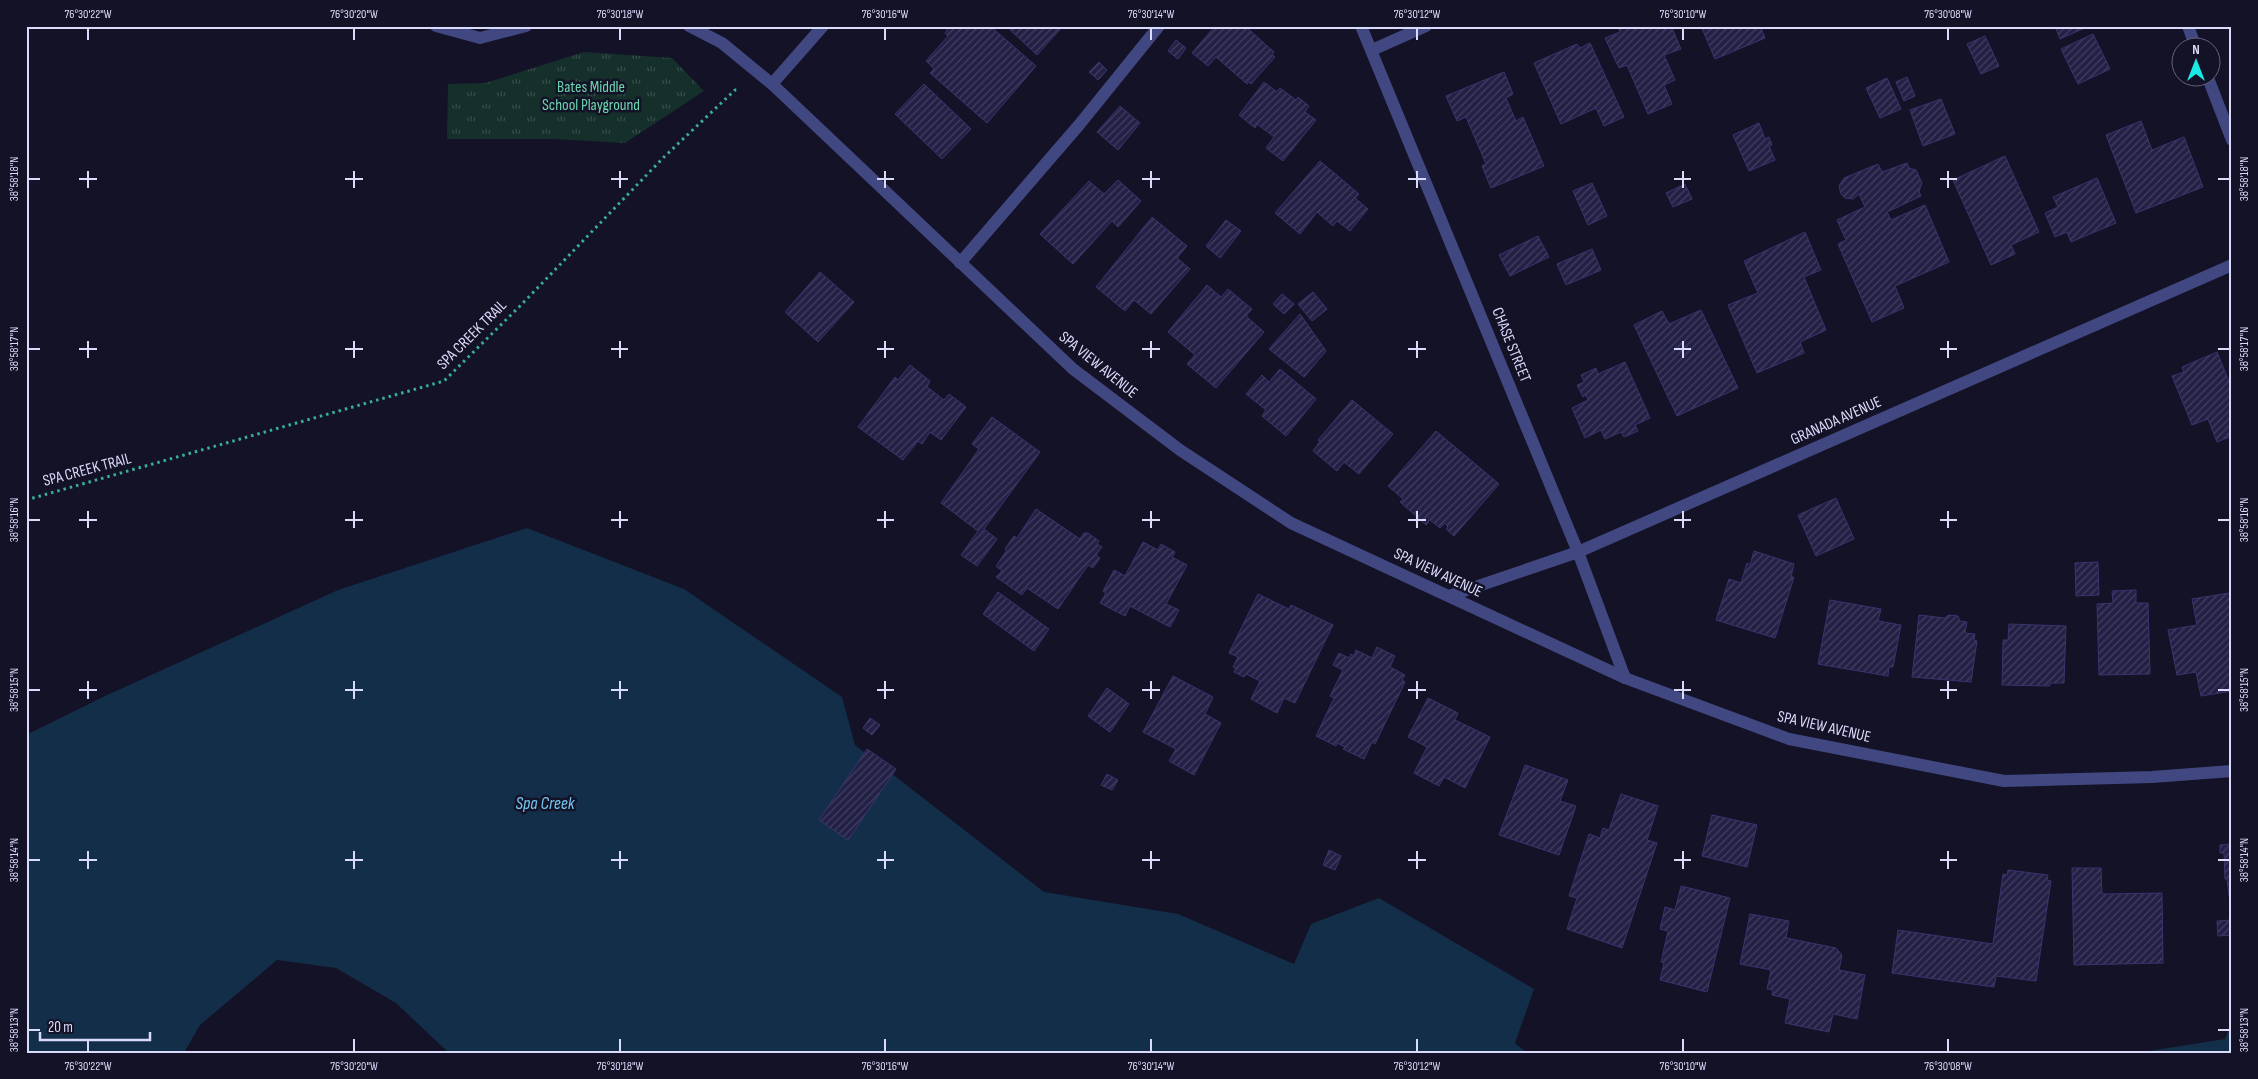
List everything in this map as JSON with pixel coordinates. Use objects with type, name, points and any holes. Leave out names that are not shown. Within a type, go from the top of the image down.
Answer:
[{"type":"street","points":[[436,26],[480,38],[526,26]]},
{"type":"street","name":"SPA VIEW AVENUE","points":[[688,26],[722,43],[772,84],[1073,369],[1180,450],[1291,523],[1625,678],[1789,738],[2004,782],[2152,777],[2232,771]]},
{"type":"street","points":[[772,84],[823,26]]},
{"type":"street","points":[[960,263],[1079,124],[1159,26]]},
{"type":"street","name":"CHASE STREET","points":[[1361,26],[1578,552],[1625,678]]},
{"type":"street","points":[[1372,50],[1426,26]]},
{"type":"street","points":[[2188,26],[2192,38]]},
{"type":"street","points":[[2212,88],[2232,140]]},
{"type":"street","name":"GRANADA AVENUE","points":[[1448,596],[1578,552],[2232,265]]},
{"type":"path","name":"SPA CREEK TRAIL","points":[[26,500],[444,381],[527,299],[664,157],[735,90],[772,84]]},
{"type":"green space","name":"Bates Middle School Playground","points":[[584,52],[672,58],[704,91],[625,143],[554,139],[447,139],[448,84],[485,83]]},
{"type":"water","name":"Spa Creek","points":[[527,528],[684,589],[842,697],[855,745],[1044,892],[1178,914],[1294,964],[1311,924],[1379,898],[1534,989],[1515,1043],[1527,1053],[449,1053],[396,1003],[336,968],[277,960],[200,1025],[184,1053],[26,1053],[26,735],[105,696],[338,590]]},
{"type":"water","points":[[2232,1020],[2232,1053],[2136,1053],[2225,1039]]},
{"type":"building","points":[[950,26],[990,26],[1036,66],[987,123],[930,73],[934,69],[926,61],[948,36],[945,33]]},
{"type":"building","points":[[1006,26],[1063,26],[1037,55]]},
{"type":"building","points":[[1215,26],[1245,26],[1274,52],[1272,55],[1275,57],[1251,84],[1249,82],[1247,84],[1216,57],[1208,66],[1192,53]]},
{"type":"building","points":[[1671,26],[1681,49],[1664,55],[1675,80],[1664,85],[1672,104],[1648,114],[1627,65],[1619,68],[1605,38],[1620,32],[1618,27]]},
{"type":"building","points":[[1701,26],[1760,26],[1765,38],[1715,59]]},
{"type":"building","points":[[2055,26],[2089,26],[2060,39]]},
{"type":"building","points":[[2093,34],[2110,69],[2078,84],[2061,49]]},
{"type":"building","points":[[1985,36],[1999,66],[1981,74],[1967,44]]},
{"type":"building","points":[[1176,40],[1186,48],[1178,59],[1168,51]]},
{"type":"building","points":[[1590,43],[1624,117],[1604,126],[1596,108],[1561,124],[1534,63],[1577,44],[1580,48]]},
{"type":"building","points":[[1099,62],[1107,70],[1098,80],[1089,72]]},
{"type":"building","points":[[1504,72],[1513,94],[1506,98],[1516,121],[1523,117],[1544,166],[1491,188],[1482,166],[1486,164],[1466,117],[1457,121],[1446,96]]},
{"type":"building","points":[[1907,77],[1915,96],[1904,101],[1896,82]]},
{"type":"building","points":[[1887,78],[1901,109],[1880,118],[1866,88]]},
{"type":"building","points":[[1264,82],[1277,92],[1280,88],[1296,100],[1298,97],[1309,106],[1305,112],[1316,120],[1283,161],[1266,148],[1274,137],[1257,124],[1255,128],[1239,115]]},
{"type":"building","points":[[924,84],[971,129],[942,159],[895,114]]},
{"type":"building","points":[[1941,99],[1955,134],[1923,146],[1910,110]]},
{"type":"building","points":[[1120,106],[1140,123],[1118,150],[1097,132]]},
{"type":"building","points":[[2141,121],[2152,150],[2184,137],[2203,187],[2136,213],[2106,135]]},
{"type":"building","points":[[1759,123],[1765,139],[1769,137],[1772,145],[1769,146],[1775,160],[1749,171],[1733,135]]},
{"type":"building","points":[[2005,156],[2039,232],[2011,245],[2015,254],[1991,265],[1953,180]]},
{"type":"building","points":[[1320,161],[1359,194],[1355,198],[1368,209],[1350,231],[1337,221],[1333,226],[1317,212],[1300,234],[1275,213]]},
{"type":"building","points":[[1907,163],[1909,168],[1916,170],[1922,183],[1919,191],[1921,196],[1887,212],[1891,220],[1925,205],[1949,262],[1895,286],[1904,308],[1872,322],[1838,244],[1846,240],[1837,220],[1865,207],[1859,194],[1853,199],[1845,198],[1841,194],[1839,186],[1844,178],[1878,164],[1882,172]]},
{"type":"building","points":[[2097,178],[2116,223],[2071,242],[2067,232],[2055,237],[2045,213],[2058,207],[2053,197]]},
{"type":"building","points":[[1118,180],[1141,201],[1118,227],[1112,221],[1073,264],[1040,234],[1089,181],[1104,194]]},
{"type":"building","points":[[1592,183],[1607,216],[1588,225],[1573,191]]},
{"type":"building","points":[[1685,184],[1692,199],[1673,207],[1666,193]]},
{"type":"building","points":[[1152,217],[1187,246],[1177,258],[1190,269],[1151,314],[1134,300],[1125,311],[1096,287]]},
{"type":"building","points":[[1226,220],[1241,231],[1220,258],[1206,246]]},
{"type":"building","points":[[1805,232],[1821,270],[1804,277],[1826,330],[1800,342],[1804,353],[1757,373],[1728,305],[1758,293],[1744,261]]},
{"type":"building","points":[[1538,236],[1549,257],[1510,276],[1499,255]]},
{"type":"building","points":[[1592,249],[1601,270],[1566,285],[1557,264]]},
{"type":"building","points":[[820,272],[854,302],[818,342],[785,312]]},
{"type":"building","points":[[1207,285],[1221,297],[1228,289],[1252,309],[1246,316],[1264,332],[1216,388],[1187,364],[1195,355],[1168,332]]},
{"type":"building","points":[[1313,292],[1327,309],[1312,321],[1298,304]]},
{"type":"building","points":[[1282,294],[1294,304],[1284,314],[1273,304]]},
{"type":"building","points":[[1701,310],[1738,388],[1677,416],[1634,325],[1662,311],[1669,324]]},
{"type":"building","points":[[1300,314],[1326,351],[1304,377],[1269,349]]},
{"type":"building","points":[[2217,352],[2232,389],[2232,436],[2217,442],[2208,419],[2192,425],[2172,376],[2184,372],[2182,367]]},
{"type":"building","points":[[1625,362],[1650,418],[1635,425],[1638,431],[1624,437],[1621,432],[1605,439],[1601,430],[1585,438],[1572,408],[1588,400],[1586,395],[1583,397],[1577,385],[1584,382],[1581,375],[1596,368],[1598,374]]},
{"type":"building","points":[[910,365],[930,381],[927,387],[944,400],[949,394],[966,407],[941,440],[930,432],[922,444],[918,441],[903,460],[858,427],[895,377],[898,380]]},
{"type":"building","points":[[1280,369],[1316,399],[1286,436],[1262,416],[1266,410],[1246,394],[1262,375],[1269,382]]},
{"type":"building","points":[[1352,400],[1393,434],[1359,474],[1344,462],[1337,471],[1313,451],[1320,441],[1318,440]]},
{"type":"building","points":[[992,417],[1040,452],[984,529],[997,539],[977,566],[961,555],[978,531],[941,503],[979,449],[972,444]]},
{"type":"building","points":[[1436,431],[1499,484],[1454,536],[1446,529],[1448,527],[1445,523],[1440,528],[1430,520],[1426,525],[1400,502],[1403,499],[1388,486]]},
{"type":"building","points":[[1836,498],[1854,539],[1816,556],[1798,515]]},
{"type":"building","points":[[1036,509],[1080,539],[1084,533],[1088,533],[1099,541],[1097,544],[1102,547],[1096,555],[1100,558],[1093,568],[1088,565],[1058,609],[1027,588],[1022,595],[996,577],[1002,571],[996,566],[1007,550],[1005,549],[1014,536],[1017,538]]},
{"type":"building","points":[[1143,542],[1158,550],[1161,544],[1175,552],[1172,557],[1187,565],[1166,604],[1179,610],[1170,627],[1130,606],[1125,616],[1100,603],[1106,593],[1103,591],[1114,570],[1125,576]]},
{"type":"building","points":[[1754,551],[1794,564],[1791,577],[1794,577],[1775,638],[1716,620],[1729,579],[1741,583],[1747,563],[1750,565]]},
{"type":"building","points":[[2098,562],[2099,595],[2076,596],[2075,563]]},
{"type":"building","points":[[2136,590],[2136,603],[2148,603],[2150,674],[2099,675],[2097,604],[2113,603],[2112,591]]},
{"type":"building","points":[[998,592],[1049,629],[1034,651],[983,614]]},
{"type":"building","points":[[2229,593],[2232,606],[2232,691],[2201,696],[2196,672],[2177,675],[2168,630],[2197,625],[2192,599]]},
{"type":"building","points":[[1258,594],[1289,609],[1291,605],[1333,625],[1295,703],[1284,698],[1277,713],[1251,699],[1260,681],[1246,674],[1244,677],[1234,672],[1236,668],[1233,667],[1238,657],[1229,653]]},
{"type":"building","points":[[1830,600],[1881,609],[1878,621],[1901,625],[1893,667],[1889,667],[1888,676],[1818,664]]},
{"type":"building","points":[[1919,615],[1945,618],[1948,615],[1958,616],[1960,621],[1967,622],[1965,633],[1975,634],[1974,640],[1977,641],[1971,682],[1912,677]]},
{"type":"building","points":[[2009,624],[2066,626],[2064,683],[2050,683],[2050,686],[2002,685],[2003,640],[2008,640]]},
{"type":"building","points":[[1377,647],[1395,656],[1390,667],[1405,675],[1402,680],[1405,682],[1375,744],[1372,742],[1364,759],[1343,749],[1345,747],[1337,743],[1336,746],[1316,736],[1334,698],[1330,696],[1343,670],[1333,665],[1339,653],[1349,658],[1351,654],[1354,656],[1356,650],[1372,658]]},
{"type":"building","points":[[1173,676],[1213,697],[1205,714],[1221,723],[1194,775],[1169,761],[1176,749],[1143,732]]},
{"type":"building","points":[[1107,688],[1129,704],[1110,732],[1088,716]]},
{"type":"building","points":[[1428,698],[1458,713],[1455,720],[1490,737],[1465,788],[1444,777],[1439,786],[1414,773],[1427,747],[1408,737]]},
{"type":"building","points":[[870,718],[880,725],[872,735],[863,728]]},
{"type":"building","points":[[867,749],[896,769],[848,840],[819,820]]},
{"type":"building","points":[[1525,765],[1568,780],[1560,801],[1576,806],[1559,855],[1499,835]]},
{"type":"building","points":[[1107,774],[1118,780],[1112,790],[1101,785]]},
{"type":"building","points":[[1621,794],[1658,806],[1647,840],[1657,843],[1622,948],[1567,929],[1577,898],[1569,896],[1589,834],[1600,838],[1603,828],[1609,830]]},
{"type":"building","points":[[1712,815],[1757,825],[1747,867],[1702,856]]},
{"type":"building","points":[[2232,844],[2230,903],[2227,879],[2225,879],[2224,853],[2220,853],[2220,845]]},
{"type":"building","points":[[1329,850],[1341,856],[1335,870],[1323,865]]},
{"type":"building","points":[[2072,868],[2101,868],[2102,894],[2162,893],[2163,963],[2074,965]]},
{"type":"building","points":[[2008,870],[2048,875],[2047,880],[2051,881],[2036,981],[1996,976],[1994,987],[1892,973],[1898,930],[1993,944],[2003,874],[2007,875]]},
{"type":"building","points":[[1681,886],[1730,898],[1707,992],[1660,980],[1664,963],[1661,962],[1668,931],[1660,929],[1665,907],[1675,910]]},
{"type":"building","points":[[1750,914],[1789,921],[1786,938],[1836,948],[1842,955],[1839,970],[1865,975],[1857,1019],[1833,1014],[1829,1032],[1785,1023],[1790,999],[1772,995],[1773,990],[1767,989],[1771,970],[1740,964]]},
{"type":"building","points":[[2232,920],[2232,935],[2218,936],[2217,921]]}]
